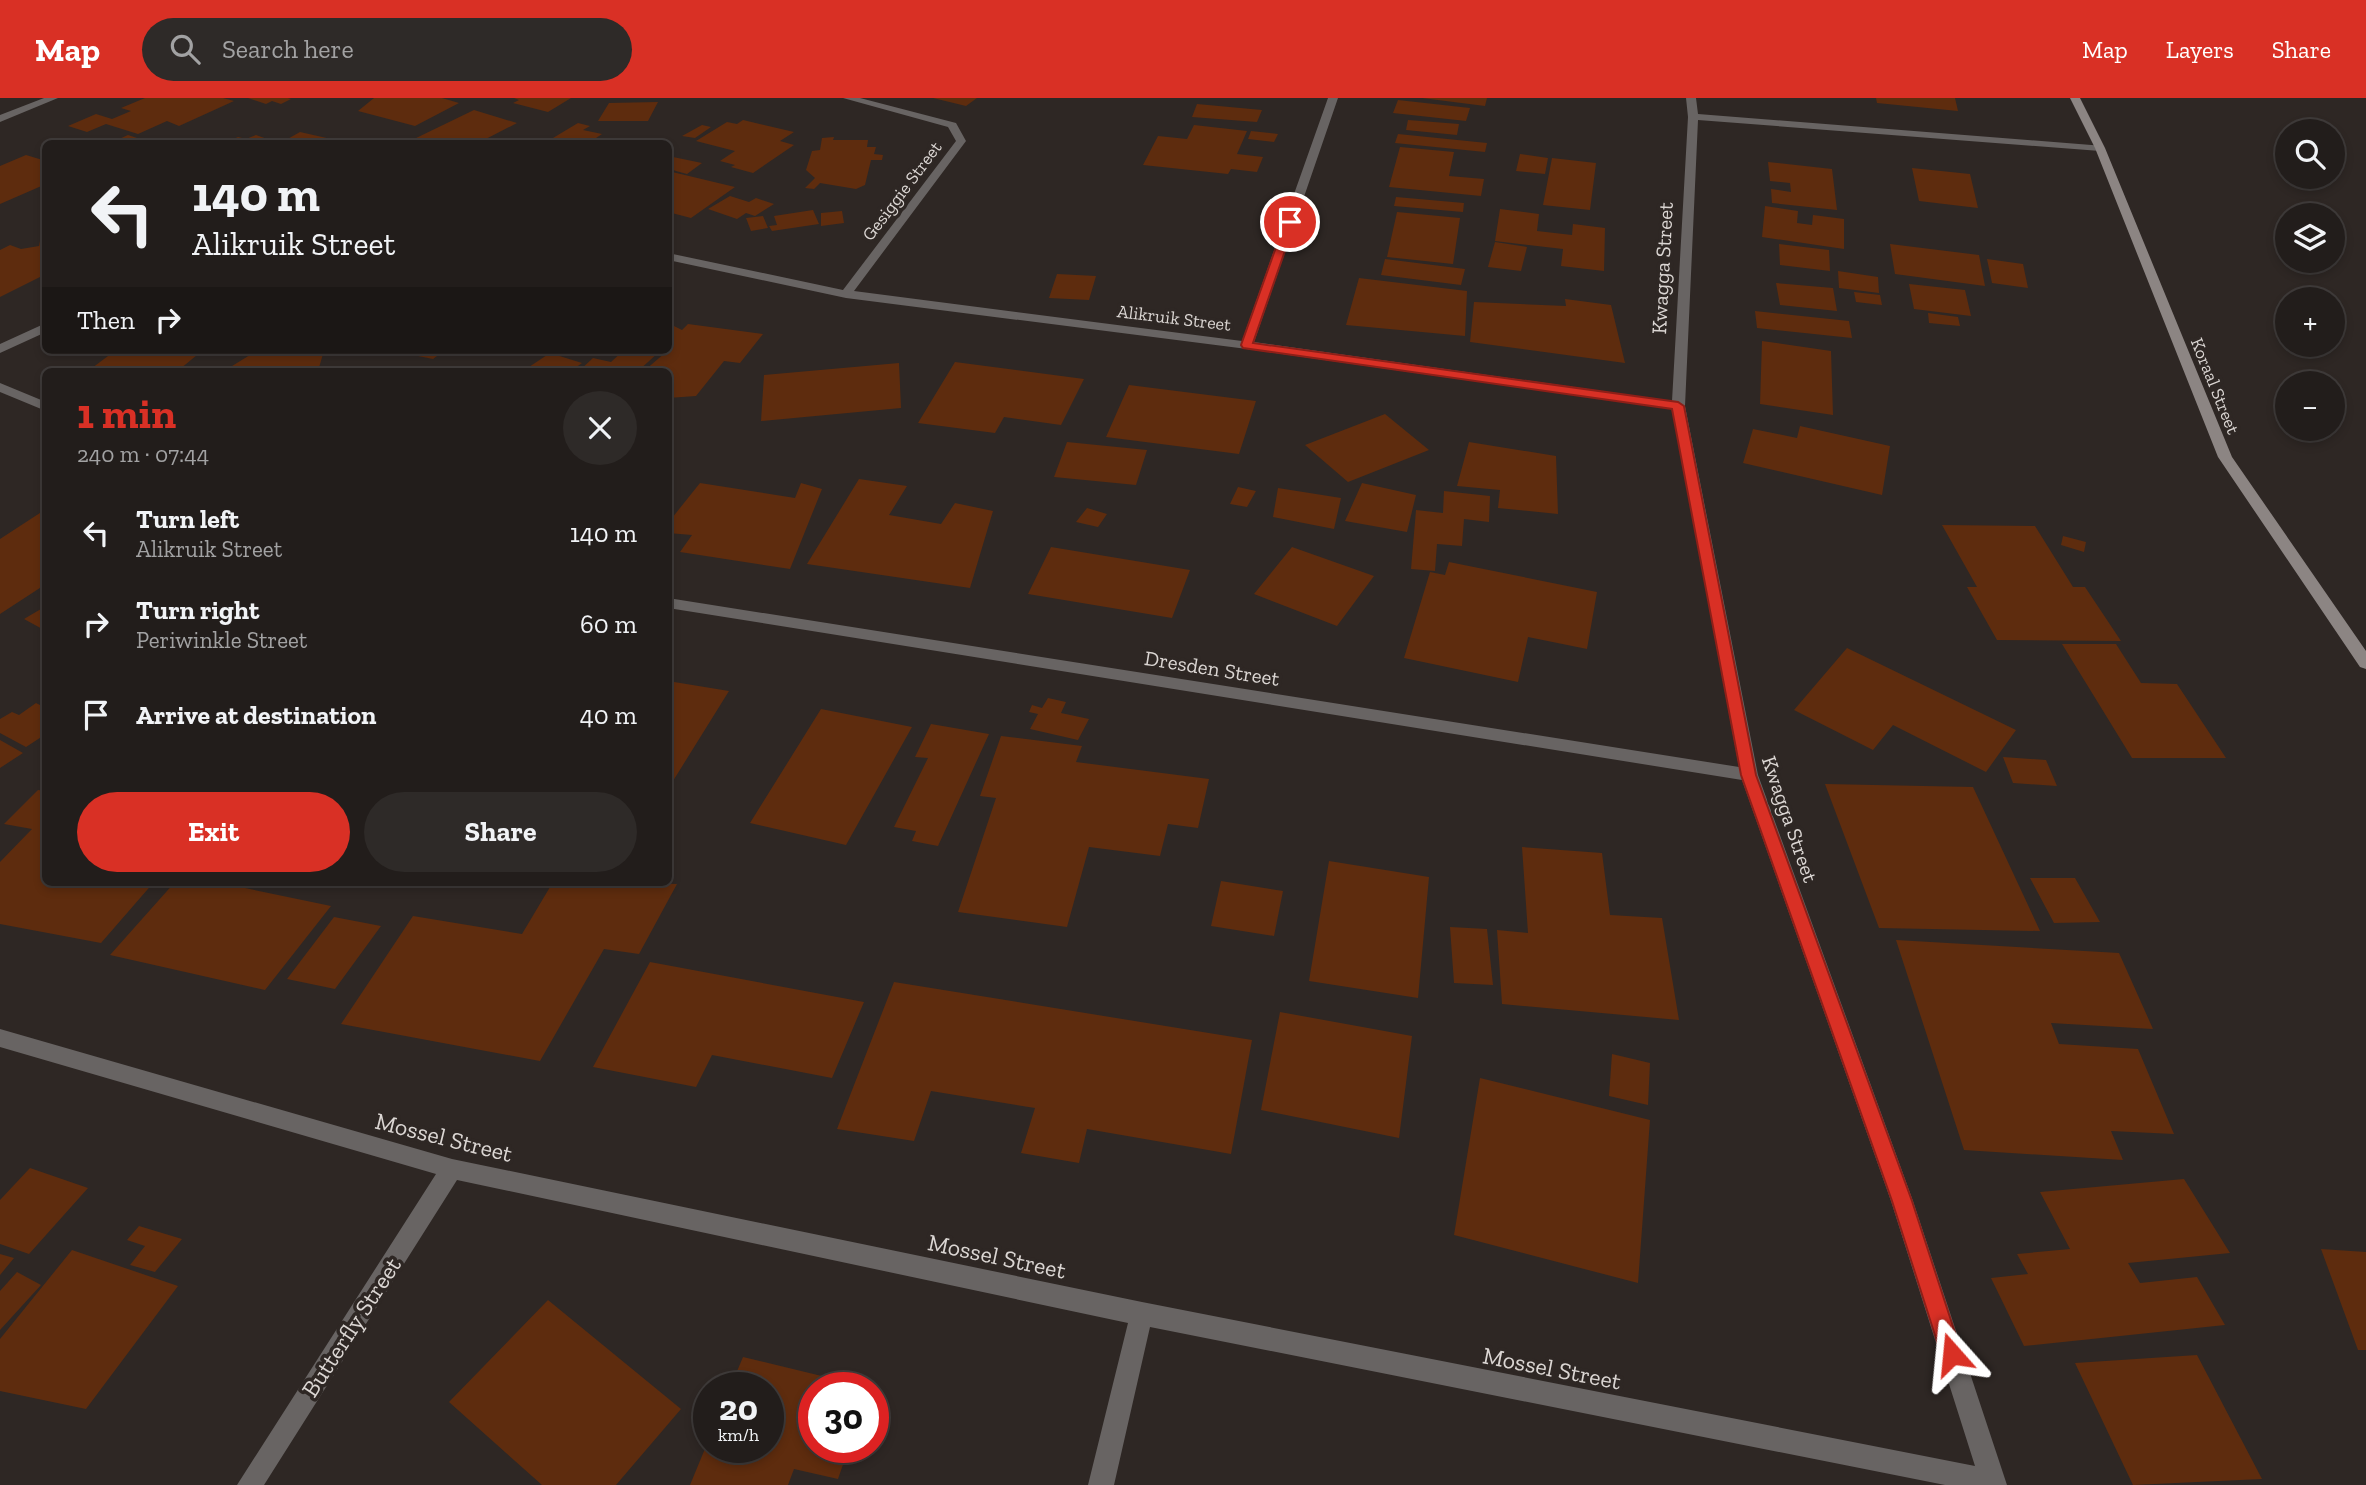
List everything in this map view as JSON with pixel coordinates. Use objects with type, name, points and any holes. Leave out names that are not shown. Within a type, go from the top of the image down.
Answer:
[{"type":"street","points":[[0,120],[53,98]]},
{"type":"street","name":"Gesiggie Street","points":[[846,294],[961,141],[952,125],[848,98]]},
{"type":"street","points":[[1247,345],[1333,98]]},
{"type":"street","name":"Kwagga Street","points":[[1691,98],[1693,117],[1678,406],[1749,775],[1902,1201],[1994,1484]]},
{"type":"street","name":"Koraal Street","points":[[2075,98],[2100,148],[2225,457],[2366,663]]},
{"type":"street","points":[[1693,117],[2100,148]]},
{"type":"street","name":"Alikruik Street","points":[[672,257],[846,294],[1247,345],[1678,406]]},
{"type":"street","points":[[0,349],[42,329]]},
{"type":"street","points":[[0,387],[42,405]]},
{"type":"street","name":"Dresden Street","points":[[672,604],[1749,775]]},
{"type":"street","name":"Mossel Street","points":[[0,1038],[452,1169],[1142,1314],[1994,1484]]},
{"type":"street","name":"Butterfly Street","points":[[250,1485],[452,1169]]},
{"type":"street","points":[[1101,1485],[1142,1314]]},
{"type":"building","points":[[145,98],[223,98],[234,101],[179,126],[167,121],[138,134],[106,124],[87,132],[68,126],[96,114],[112,119],[131,111],[121,108]]},
{"type":"building","points":[[248,98],[291,99],[281,104],[272,101],[266,104]]},
{"type":"building","points":[[374,98],[442,98],[459,103],[415,126],[358,111]]},
{"type":"building","points":[[514,98],[571,98],[548,112],[513,103],[519,100]]},
{"type":"building","points":[[933,98],[977,98],[966,106]]},
{"type":"building","points":[[1422,98],[1487,98],[1485,106]]},
{"type":"building","points":[[1876,98],[1955,98],[1958,111],[1877,103]]},
{"type":"building","points":[[1398,100],[1470,108],[1466,121],[1393,113]]},
{"type":"building","points":[[658,102],[648,121],[598,121],[609,103]]},
{"type":"building","points":[[1197,104],[1262,110],[1257,122],[1192,117]]},
{"type":"building","points":[[474,110],[517,123],[484,140],[412,140]]},
{"type":"building","points":[[743,120],[794,132],[780,141],[794,145],[753,173],[720,161],[735,151],[696,141],[727,122],[737,124]]},
{"type":"building","points":[[1408,120],[1459,124],[1457,135],[1406,130]]},
{"type":"building","points":[[578,123],[590,126],[583,130],[602,134],[593,140],[550,140]]},
{"type":"building","points":[[702,125],[711,127],[695,138],[682,136]]},
{"type":"building","points":[[1194,125],[1247,131],[1237,154],[1263,157],[1257,172],[1231,169],[1228,174],[1143,165],[1158,136],[1187,139]]},
{"type":"building","points":[[1251,131],[1278,134],[1274,142],[1248,139]]},
{"type":"building","points":[[300,132],[331,139],[329,140],[286,140]]},
{"type":"building","points":[[1398,134],[1487,143],[1485,152],[1395,143]]},
{"type":"building","points":[[128,135],[143,140],[117,140]]},
{"type":"building","points":[[256,135],[270,140],[232,140],[238,137],[246,139]]},
{"type":"building","points":[[834,137],[833,140],[868,140],[867,147],[876,147],[874,154],[883,155],[882,160],[871,160],[865,185],[856,189],[820,183],[814,189],[805,188],[815,178],[806,170],[812,151],[820,150],[822,138]]},
{"type":"building","points":[[1400,147],[1454,152],[1449,176],[1484,179],[1481,196],[1389,187]]},
{"type":"building","points":[[1520,154],[1548,158],[1545,174],[1516,171]]},
{"type":"building","points":[[26,155],[42,160],[42,186],[0,204],[0,166]]},
{"type":"building","points":[[672,158],[702,163],[687,174],[672,169]]},
{"type":"building","points":[[1552,158],[1596,163],[1590,210],[1543,205]]},
{"type":"building","points":[[1768,162],[1832,169],[1837,210],[1772,203],[1771,189],[1791,192],[1790,183],[1770,181]]},
{"type":"building","points":[[1912,168],[1970,174],[1978,208],[1919,201]]},
{"type":"building","points":[[672,172],[735,187],[691,218],[672,213]]},
{"type":"building","points":[[730,196],[749,202],[756,198],[774,204],[755,216],[746,213],[737,219],[708,209]]},
{"type":"building","points":[[1396,197],[1464,203],[1463,212],[1394,206]]},
{"type":"building","points":[[1765,206],[1798,211],[1797,223],[1812,225],[1813,215],[1844,219],[1844,249],[1762,237]]},
{"type":"building","points":[[1500,209],[1539,214],[1537,231],[1572,235],[1573,224],[1605,228],[1604,271],[1561,266],[1563,249],[1495,241]]},
{"type":"building","points":[[813,210],[819,224],[772,231],[769,226],[777,225],[774,216]]},
{"type":"building","points":[[842,211],[844,223],[821,226],[821,213]]},
{"type":"building","points":[[1397,212],[1460,218],[1453,264],[1387,257]]},
{"type":"building","points":[[763,216],[768,228],[751,231],[746,218]]},
{"type":"building","points":[[40,241],[42,276],[0,297],[0,250],[10,245],[21,249],[39,246]]},
{"type":"building","points":[[1495,242],[1527,247],[1521,271],[1488,267]]},
{"type":"building","points":[[1779,244],[1829,250],[1830,271],[1780,265]]},
{"type":"building","points":[[1890,244],[1979,255],[1985,286],[1895,274]]},
{"type":"building","points":[[1385,259],[1465,269],[1461,285],[1381,275]]},
{"type":"building","points":[[1987,259],[2023,264],[2028,288],[1992,283]]},
{"type":"building","points":[[1838,271],[1878,277],[1879,293],[1839,288]]},
{"type":"building","points":[[1057,274],[1096,276],[1089,300],[1049,298]]},
{"type":"building","points":[[1359,278],[1467,291],[1465,336],[1346,325]]},
{"type":"building","points":[[1776,283],[1833,288],[1837,311],[1780,305]]},
{"type":"building","points":[[1909,284],[1965,290],[1971,316],[1914,309]]},
{"type":"building","points":[[1854,292],[1880,295],[1882,305],[1856,302]]},
{"type":"building","points":[[1565,299],[1611,305],[1625,363],[1470,342],[1474,302],[1566,306]]},
{"type":"building","points":[[1755,311],[1849,321],[1852,338],[1757,328]]},
{"type":"building","points":[[1928,313],[1958,317],[1960,326],[1929,323]]},
{"type":"building","points":[[688,324],[763,334],[740,363],[724,361],[696,396],[672,398],[672,368],[647,368],[664,354],[672,354],[672,325],[682,330]]},
{"type":"building","points":[[1762,341],[1831,351],[1833,415],[1760,404]]},
{"type":"building","points":[[111,354],[197,355],[181,368],[92,368]]},
{"type":"building","points":[[252,354],[323,354],[319,368],[229,368]]},
{"type":"building","points":[[421,354],[440,354],[433,359],[418,356]]},
{"type":"building","points":[[548,354],[582,363],[575,368],[528,368]]},
{"type":"building","points":[[620,354],[657,354],[641,368],[582,368],[593,358],[611,362]]},
{"type":"building","points":[[955,362],[1084,379],[1061,425],[1004,417],[995,433],[918,423]]},
{"type":"building","points":[[899,363],[901,408],[761,421],[764,375]]},
{"type":"building","points":[[1129,385],[1256,401],[1239,454],[1106,437]]},
{"type":"building","points":[[1385,414],[1429,450],[1348,482],[1305,445]]},
{"type":"building","points":[[1800,426],[1890,446],[1882,495],[1743,463],[1753,429],[1797,438]]},
{"type":"building","points":[[1067,442],[1147,450],[1136,485],[1054,477]]},
{"type":"building","points":[[1469,442],[1556,456],[1558,514],[1498,508],[1500,490],[1457,486]]},
{"type":"building","points":[[859,479],[907,486],[889,515],[941,524],[955,503],[993,511],[970,588],[807,564]]},
{"type":"building","points":[[700,483],[795,498],[801,483],[822,489],[790,569],[680,552],[692,535],[672,533],[672,518]]},
{"type":"building","points":[[1362,483],[1416,495],[1407,532],[1345,521]]},
{"type":"building","points":[[1238,487],[1256,491],[1247,507],[1230,504]]},
{"type":"building","points":[[1278,488],[1341,498],[1334,529],[1273,517]]},
{"type":"building","points":[[1444,491],[1490,496],[1489,522],[1464,519],[1462,546],[1437,544],[1435,571],[1411,569],[1416,510],[1443,513]]},
{"type":"building","points":[[1087,508],[1107,514],[1098,527],[1076,522]]},
{"type":"building","points":[[42,512],[42,587],[0,614],[0,539]]},
{"type":"building","points":[[1942,525],[2035,526],[2073,587],[2085,587],[2121,641],[1997,640],[1967,587],[1977,587]]},
{"type":"building","points":[[2063,536],[2086,542],[2084,552],[2061,545]]},
{"type":"building","points":[[1051,547],[1190,570],[1172,618],[1028,594]]},
{"type":"building","points":[[1292,547],[1374,576],[1337,626],[1254,594]]},
{"type":"building","points":[[1449,562],[1597,592],[1587,649],[1528,637],[1518,682],[1404,658],[1430,572],[1445,575]]},
{"type":"building","points":[[42,608],[42,629],[24,619]]},
{"type":"building","points":[[2062,644],[2116,644],[2141,683],[2177,684],[2226,758],[2132,758]]},
{"type":"building","points":[[1847,648],[2016,730],[1986,772],[1893,725],[1873,750],[1794,710]]},
{"type":"building","points":[[672,682],[729,691],[672,783]]},
{"type":"building","points":[[1048,698],[1066,702],[1061,713],[1089,719],[1078,740],[1030,729],[1038,714],[1029,712],[1032,705],[1042,708]]},
{"type":"building","points":[[36,703],[42,706],[42,737],[26,747],[0,733],[0,719],[12,712],[19,715]]},
{"type":"building","points":[[821,709],[912,727],[846,845],[750,823]]},
{"type":"building","points":[[931,724],[989,734],[938,846],[912,841],[916,831],[894,827],[928,758],[915,757]]},
{"type":"building","points":[[1001,736],[1082,746],[1076,762],[1209,779],[1198,828],[1168,824],[1160,856],[1089,847],[1067,927],[958,912],[996,798],[980,796]]},
{"type":"building","points":[[0,740],[23,753],[0,768]]},
{"type":"building","points":[[2003,757],[2046,760],[2057,786],[2013,783]]},
{"type":"building","points":[[1825,784],[1973,787],[2040,931],[1879,928]]},
{"type":"building","points":[[38,790],[42,790],[42,886],[151,886],[101,943],[0,924],[0,862],[32,829],[4,824]]},
{"type":"building","points":[[1522,847],[1602,853],[1610,915],[1662,918],[1679,1020],[1502,1004],[1497,930],[1528,933]]},
{"type":"building","points":[[1329,861],[1429,877],[1418,998],[1309,981]]},
{"type":"building","points":[[2030,878],[2075,878],[2100,922],[2054,923]]},
{"type":"building","points":[[1221,881],[1283,891],[1274,936],[1211,926]]},
{"type":"building","points":[[677,884],[639,954],[604,949],[540,1061],[341,1024],[413,916],[522,934],[551,886]]},
{"type":"building","points":[[171,886],[235,886],[331,906],[265,990],[110,955]]},
{"type":"building","points":[[334,917],[381,926],[335,989],[287,979]]},
{"type":"building","points":[[1450,927],[1487,929],[1493,985],[1454,983]]},
{"type":"building","points":[[1896,940],[2119,953],[2153,1029],[2051,1023],[2059,1044],[2138,1049],[2174,1134],[2111,1131],[2123,1160],[1964,1150]]},
{"type":"building","points":[[650,962],[864,1002],[832,1078],[712,1055],[696,1087],[593,1067]]},
{"type":"building","points":[[894,982],[1252,1040],[1231,1154],[1087,1129],[1079,1163],[1021,1153],[1035,1108],[931,1091],[914,1141],[837,1129]]},
{"type":"building","points":[[1280,1012],[1412,1036],[1399,1138],[1261,1110]]},
{"type":"building","points":[[1612,1054],[1650,1063],[1648,1105],[1609,1096]]},
{"type":"building","points":[[1480,1078],[1650,1120],[1638,1283],[1454,1235]]},
{"type":"building","points":[[30,1168],[88,1188],[29,1254],[0,1244],[0,1200]]},
{"type":"building","points":[[2184,1179],[2230,1253],[2128,1263],[2140,1283],[2197,1277],[2225,1325],[2024,1346],[1991,1278],[2028,1274],[2017,1254],[2070,1249],[2040,1192]]},
{"type":"building","points":[[139,1226],[182,1239],[155,1272],[130,1265],[145,1246],[127,1240]]},
{"type":"building","points":[[2321,1249],[2366,1252],[2366,1350],[2358,1350]]},
{"type":"building","points":[[72,1250],[178,1286],[86,1409],[0,1391],[0,1339]]},
{"type":"building","points":[[0,1254],[14,1258],[0,1275]]},
{"type":"building","points":[[17,1272],[41,1285],[0,1330],[0,1291]]},
{"type":"building","points":[[548,1300],[681,1409],[616,1485],[542,1485],[449,1402]]},
{"type":"building","points":[[2197,1355],[2262,1479],[2133,1485],[2075,1363]]},
{"type":"building","points":[[743,1357],[805,1372],[798,1372],[798,1463],[844,1463],[838,1479],[794,1469],[788,1485],[690,1485],[699,1463],[784,1463],[784,1372],[737,1372]]},
{"type":"route","points":[[1290,222],[1247,345],[1678,406],[1749,775],[1902,1201],[1952,1354]]}]
